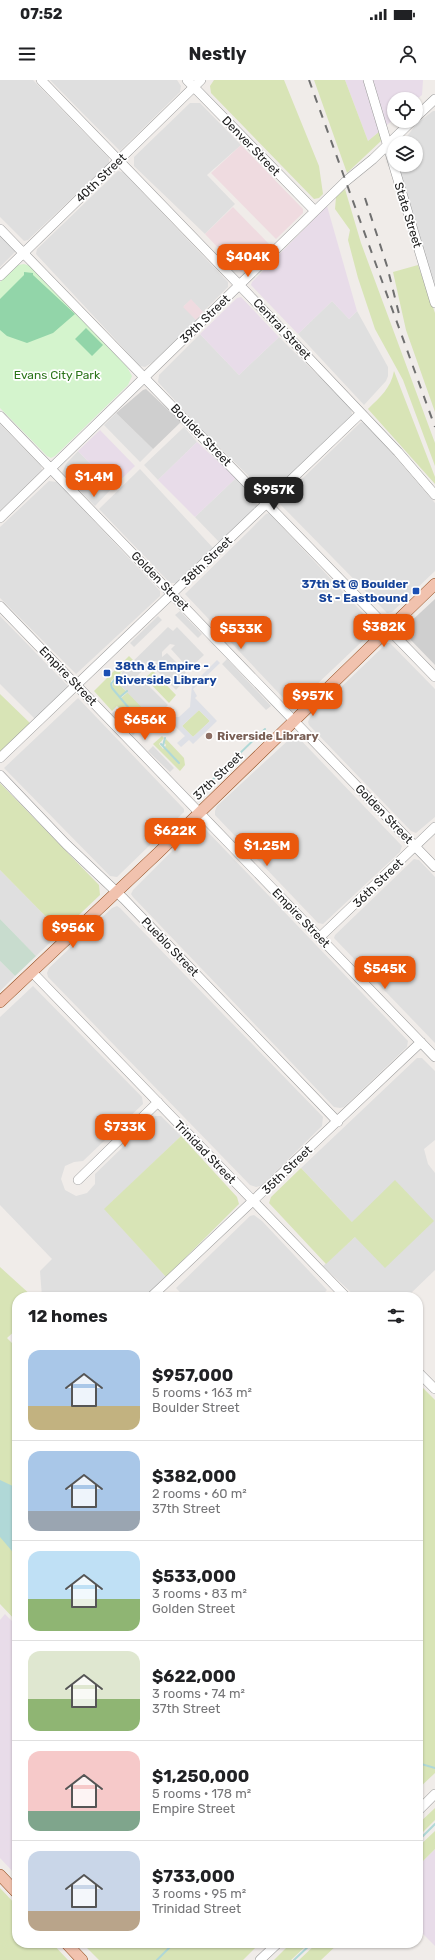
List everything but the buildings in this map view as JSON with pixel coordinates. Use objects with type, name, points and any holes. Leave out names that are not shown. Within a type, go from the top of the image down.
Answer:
[{"type":"main road","name":"37th Street","points":[[0,1002],[435,584]]},
{"type":"main road","points":[[0,1875],[12,1888]]},
{"type":"main road","points":[[71,1948],[82,1960]]},
{"type":"street","name":"Central Street","points":[[41,80],[240,285],[398,452],[435,495]]},
{"type":"street","name":"Denver Street","points":[[187,80],[315,211]]},
{"type":"street","name":"40th Street","points":[[0,276],[202,80]]},
{"type":"street","name":"State Street","points":[[368,80],[387,145]]},
{"type":"street","points":[[423,110],[435,99]]},
{"type":"street","name":"39th Street","points":[[396,136],[405,128]]},
{"type":"street","name":"39th Street","points":[[0,518],[346,181],[387,145]]},
{"type":"street","name":"State Street","points":[[395,172],[435,303]]},
{"type":"street","name":"Boulder Street","points":[[0,228],[435,677]]},
{"type":"street","name":"38th Street","points":[[0,758],[361,413]]},
{"type":"street","name":"Golden Street","points":[[0,416],[435,867]]},
{"type":"street","name":"Empire Street","points":[[0,606],[435,1058]]},
{"type":"street","name":"Pueblo Street","points":[[0,775],[66,844],[116,892],[338,1122]]},
{"type":"street","name":"36th Street","points":[[320,937],[416,847],[435,827]]},
{"type":"street","name":"Trinidad Street","points":[[32,972],[341,1292]]},
{"type":"street","name":"35th Street","points":[[156,1292],[254,1202],[421,1042]]},
{"type":"street","points":[[78,1180],[158,1102]]},
{"type":"street","points":[[423,1377],[435,1389]]},
{"type":"street","points":[[423,1806],[435,1794]]},
{"type":"street","points":[[260,1960],[273,1948]]},
{"type":"shaded area","points":[[0,80],[33,80],[109,158],[109,163],[28,240],[24,241],[0,217]]},
{"type":"shaded area","points":[[50,80],[177,80],[181,86],[180,92],[120,151]]},
{"type":"shaded area","points":[[345,80],[423,80],[422,92],[387,92],[387,125],[368,141]]},
{"type":"shaded area","points":[[190,103],[200,103],[241,145],[207,175],[235,204],[205,234],[134,166],[134,157]]},
{"type":"shaded area","points":[[435,111],[435,287],[400,172],[423,172],[423,136],[407,136],[413,128],[423,128],[423,118]]},
{"type":"shaded area","points":[[241,145],[303,209],[303,213],[276,239],[211,173]]},
{"type":"shaded area","points":[[118,171],[123,172],[228,282],[228,287],[203,312],[191,300],[184,306],[196,320],[153,362],[145,367],[140,366],[36,254],[37,249]]},
{"type":"shaded area","points":[[327,206],[357,311],[349,319],[332,301],[298,334],[251,285],[252,282]]},
{"type":"shaded area","points":[[233,207],[269,244],[241,272],[205,234]]},
{"type":"shaded area","points":[[0,234],[16,251],[0,267]]},
{"type":"shaded area","points":[[241,297],[279,337],[239,375],[200,334],[237,298]]},
{"type":"shaded area","points":[[191,299],[203,312],[196,320],[183,307]]},
{"type":"shaded area","points":[[332,301],[349,319],[357,311],[388,367],[388,376],[386,381],[364,405],[298,334]]},
{"type":"shaded area","points":[[200,334],[239,375],[279,337],[351,408],[352,415],[270,494],[266,493],[203,431],[158,382],[159,375]]},
{"type":"shaded area","points":[[146,389],[181,422],[153,449],[116,413]]},
{"type":"shaded area","points":[[116,413],[153,449],[140,462],[104,425]]},
{"type":"shaded area","points":[[361,422],[366,424],[435,503],[435,571],[392,612],[387,613],[278,502]]},
{"type":"shaded area","points":[[0,424],[41,466],[42,470],[0,511]]},
{"type":"shaded area","points":[[184,427],[197,442],[158,480],[144,465]]},
{"type":"shaded area","points":[[100,430],[135,466],[113,487],[78,451]]},
{"type":"shaded area","points":[[197,442],[236,478],[195,517],[158,480]]},
{"type":"shaded area","points":[[78,451],[113,487],[95,506],[62,473],[66,464]]},
{"type":"shaded area","points":[[140,469],[214,549],[177,583],[170,583],[99,509]]},
{"type":"shaded area","points":[[236,478],[256,498],[257,506],[220,543],[195,517]]},
{"type":"shaded area","points":[[49,481],[57,482],[160,591],[160,596],[76,674],[0,598],[0,527]]},
{"type":"shaded area","points":[[269,513],[374,625],[372,632],[294,706],[291,706],[185,594],[266,514]]},
{"type":"shaded area","points":[[435,599],[435,665],[406,635],[404,630],[406,626]]},
{"type":"shaded area","points":[[180,611],[202,634],[198,638],[175,615]]},
{"type":"shaded area","points":[[0,616],[68,686],[35,719],[0,684]]},
{"type":"shaded area","points":[[158,616],[162,620],[134,647],[130,643]]},
{"type":"shaded area","points":[[168,627],[173,631],[177,627],[204,655],[189,669],[171,649],[175,645],[170,644],[162,652],[162,657],[167,653],[186,672],[182,677],[185,680],[176,690],[153,667],[157,662],[156,661],[152,661],[137,676],[136,682],[141,678],[168,705],[154,720],[121,686],[127,679],[121,673]]},
{"type":"shaded area","points":[[387,643],[390,643],[435,689],[435,817],[416,833],[411,831],[309,725],[308,722],[310,717]]},
{"type":"shaded area","points":[[227,659],[271,706],[266,710],[222,664]]},
{"type":"shaded area","points":[[217,660],[220,663],[193,689],[197,696],[195,698],[217,721],[193,744],[189,740],[181,747],[177,743],[185,736],[170,721],[174,717],[179,717],[190,707],[192,685]],"holes":[[[199,710],[210,721],[193,737],[182,726]]]},
{"type":"shaded area","points":[[78,698],[184,809],[184,812],[117,877],[110,876],[4,768]]},
{"type":"shaded area","points":[[117,709],[138,730],[133,735],[111,714]]},
{"type":"shaded area","points":[[295,734],[402,846],[400,852],[323,924],[318,923],[215,815],[217,806]]},
{"type":"shaded area","points":[[153,746],[174,768],[170,772],[148,751]]},
{"type":"shaded area","points":[[196,827],[205,829],[408,1041],[407,1047],[344,1107],[334,1107],[131,894],[133,890]]},
{"type":"shaded area","points":[[414,859],[419,860],[435,877],[435,1043],[334,938],[335,935]]},
{"type":"shaded area","points":[[0,870],[61,932],[36,956],[0,919]]},
{"type":"shaded area","points":[[117,906],[323,1117],[322,1126],[261,1186],[256,1187],[250,1185],[48,977],[47,973],[49,968],[112,908]]},
{"type":"shaded area","points":[[0,961],[15,976],[0,991]]},
{"type":"shaded area","points":[[33,986],[142,1097],[143,1104],[83,1161],[74,1162],[65,1166],[61,1179],[65,1190],[76,1196],[87,1193],[95,1184],[95,1174],[155,1116],[161,1116],[181,1136],[105,1209],[166,1277],[150,1292],[42,1292],[40,1271],[52,1259],[0,1205],[0,1017]]},
{"type":"shaded area","points":[[417,1058],[422,1058],[435,1071],[435,1140],[424,1149],[428,1164],[435,1173],[435,1270],[412,1292],[351,1292],[323,1266],[355,1237],[352,1222],[301,1168]]},
{"type":"shaded area","points":[[254,1215],[262,1221],[327,1290],[325,1292],[180,1292],[176,1288],[250,1216]]},
{"type":"shaded area","points":[[5,1614],[12,1621],[12,1871],[0,1858],[0,1620]]},
{"type":"shaded area","points":[[435,1849],[435,1946],[423,1934],[423,1861]]},
{"type":"green space","points":[[214,80],[284,80],[319,166],[323,194],[319,198],[314,199],[211,93],[210,86]]},
{"type":"green space","points":[[314,80],[345,80],[368,141],[380,131],[381,141],[347,173]]},
{"type":"green space","points":[[345,189],[361,243],[435,443],[435,466],[403,380],[375,329],[358,278],[348,240],[350,230],[335,209],[336,197]]},
{"type":"green space","name":"Evans City Park","points":[[24,264],[33,267],[127,367],[132,376],[128,385],[55,456],[51,458],[47,456],[0,408],[0,282],[18,265]]},
{"type":"green space","points":[[418,265],[435,313],[435,412],[406,330],[393,272]]},
{"type":"green space","points":[[24,272],[33,273],[33,275],[75,314],[53,333],[27,343],[7,336],[0,330],[0,299],[24,275]]},
{"type":"green space","points":[[86,328],[103,345],[92,356],[75,339]]},
{"type":"green space","points":[[394,371],[435,477],[435,484],[368,409],[388,387]]},
{"type":"green space","points":[[129,656],[133,660],[120,673],[126,679],[120,685],[126,691],[120,697],[113,688],[112,686],[117,675],[111,681],[111,686],[143,726],[144,725],[121,698],[128,692],[154,720],[158,715],[159,720],[147,730],[144,735],[117,706],[112,711],[94,691]]},
{"type":"green space","points":[[153,671],[176,695],[169,703],[145,678]]},
{"type":"green space","points":[[0,694],[31,724],[0,754]]},
{"type":"green space","points":[[199,710],[210,721],[193,737],[182,726]]},
{"type":"green space","points":[[162,736],[164,738],[159,744],[163,749],[164,748],[179,763],[165,747],[166,745],[164,742],[166,739],[184,758],[185,765],[180,771],[153,744]]},
{"type":"green space","points":[[0,783],[99,885],[100,895],[61,932],[0,870]]},
{"type":"green space","points":[[0,919],[36,956],[15,976],[0,961]]},
{"type":"green space","points":[[181,1136],[237,1197],[239,1204],[166,1277],[104,1209]]},
{"type":"green space","points":[[301,1168],[352,1222],[395,1180],[434,1221],[385,1268],[355,1237],[326,1264],[269,1203],[271,1197]]},
{"type":"green space","points":[[0,1267],[28,1292],[12,1292],[12,1334],[7,1338],[12,1343],[12,1617],[0,1604]]},
{"type":"green space","points":[[423,1388],[435,1400],[435,1773],[423,1784]]},
{"type":"green space","points":[[435,1808],[435,1820],[423,1832],[423,1819]]},
{"type":"green space","points":[[435,1831],[435,1849],[423,1861],[423,1842]]},
{"type":"green space","points":[[0,1888],[12,1901],[12,1948],[57,1948],[68,1960],[0,1960]]},
{"type":"green space","points":[[87,1948],[255,1948],[243,1960],[99,1960]]},
{"type":"green space","points":[[286,1948],[304,1948],[291,1960],[274,1960]]},
{"type":"green space","points":[[312,1948],[334,1948],[321,1960],[299,1960]]},
{"type":"water","points":[[0,1480],[12,1486],[12,1551],[0,1537]]},
{"type":"waterway","points":[[117,676],[111,684],[112,688],[144,726]]},
{"type":"waterway","points":[[120,697],[127,691]]},
{"type":"waterway","points":[[204,788],[265,729]]},
{"type":"waterway","points":[[163,746],[165,738]]},
{"type":"waterway","points":[[161,744],[179,763]]},
{"type":"waterway","points":[[423,1764],[435,1768]]},
{"type":"waterway","points":[[423,1836],[435,1824]]},
{"type":"waterway","points":[[157,1960],[169,1948]]},
{"type":"waterway","points":[[294,1960],[307,1948]]},
{"type":"railway","points":[[309,80],[435,427]]},
{"type":"railway","points":[[365,198],[387,266],[399,314]]},
{"type":"place","name":"37th St @ Boulder St - Eastbound","points":[[416,591]]},
{"type":"place","name":"38th & Empire - Riverside Library","points":[[107,673]]},
{"type":"place","name":"Riverside Library","points":[[209,736]]}]
